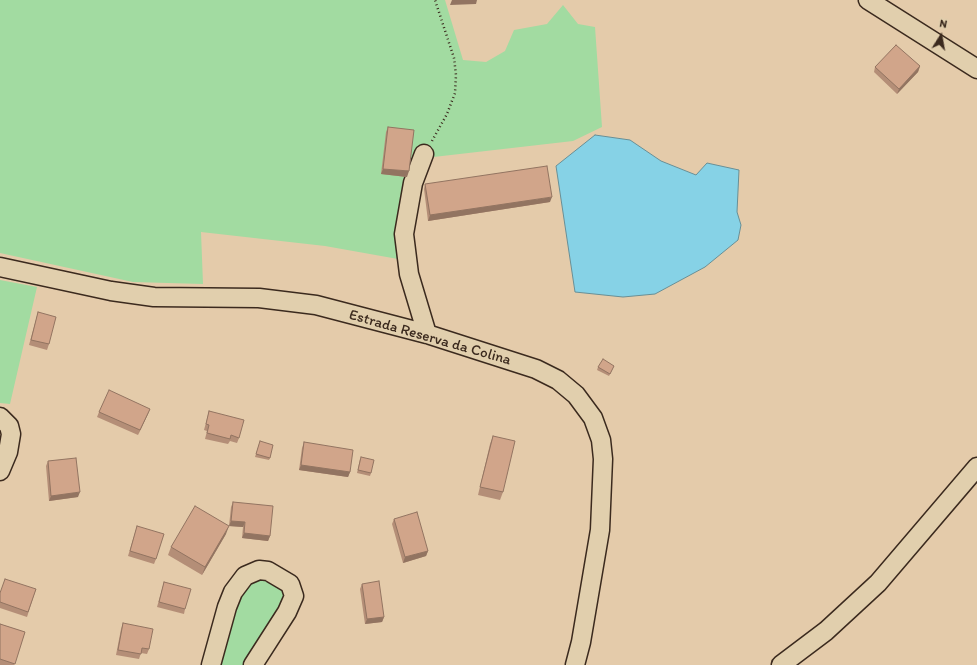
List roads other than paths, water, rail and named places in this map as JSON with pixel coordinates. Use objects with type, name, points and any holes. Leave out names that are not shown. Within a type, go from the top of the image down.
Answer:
[{"type":"street","points":[[868,0],[977,69]]},
{"type":"street","points":[[424,154],[414,183],[404,234],[409,274],[427,334]]},
{"type":"street","name":"Estrada Reserva da Colina","points":[[0,268],[111,291],[154,297],[259,298],[316,305],[427,334],[536,369],[552,378],[576,395],[593,418],[601,440],[603,459],[600,530],[581,642],[575,665]]},
{"type":"street","points":[[0,417],[9,426],[11,434],[8,452],[0,471]]},
{"type":"street","points":[[781,665],[826,631],[878,583],[977,467]]},
{"type":"street","points":[[211,665],[227,607],[233,592],[244,576],[259,570],[268,571],[290,584],[294,596],[287,612],[252,665]]},
{"type":"water","points":[[595,135],[630,140],[661,161],[696,175],[707,163],[739,170],[737,212],[741,225],[738,240],[705,267],[655,294],[623,297],[575,292],[556,166]]}]
